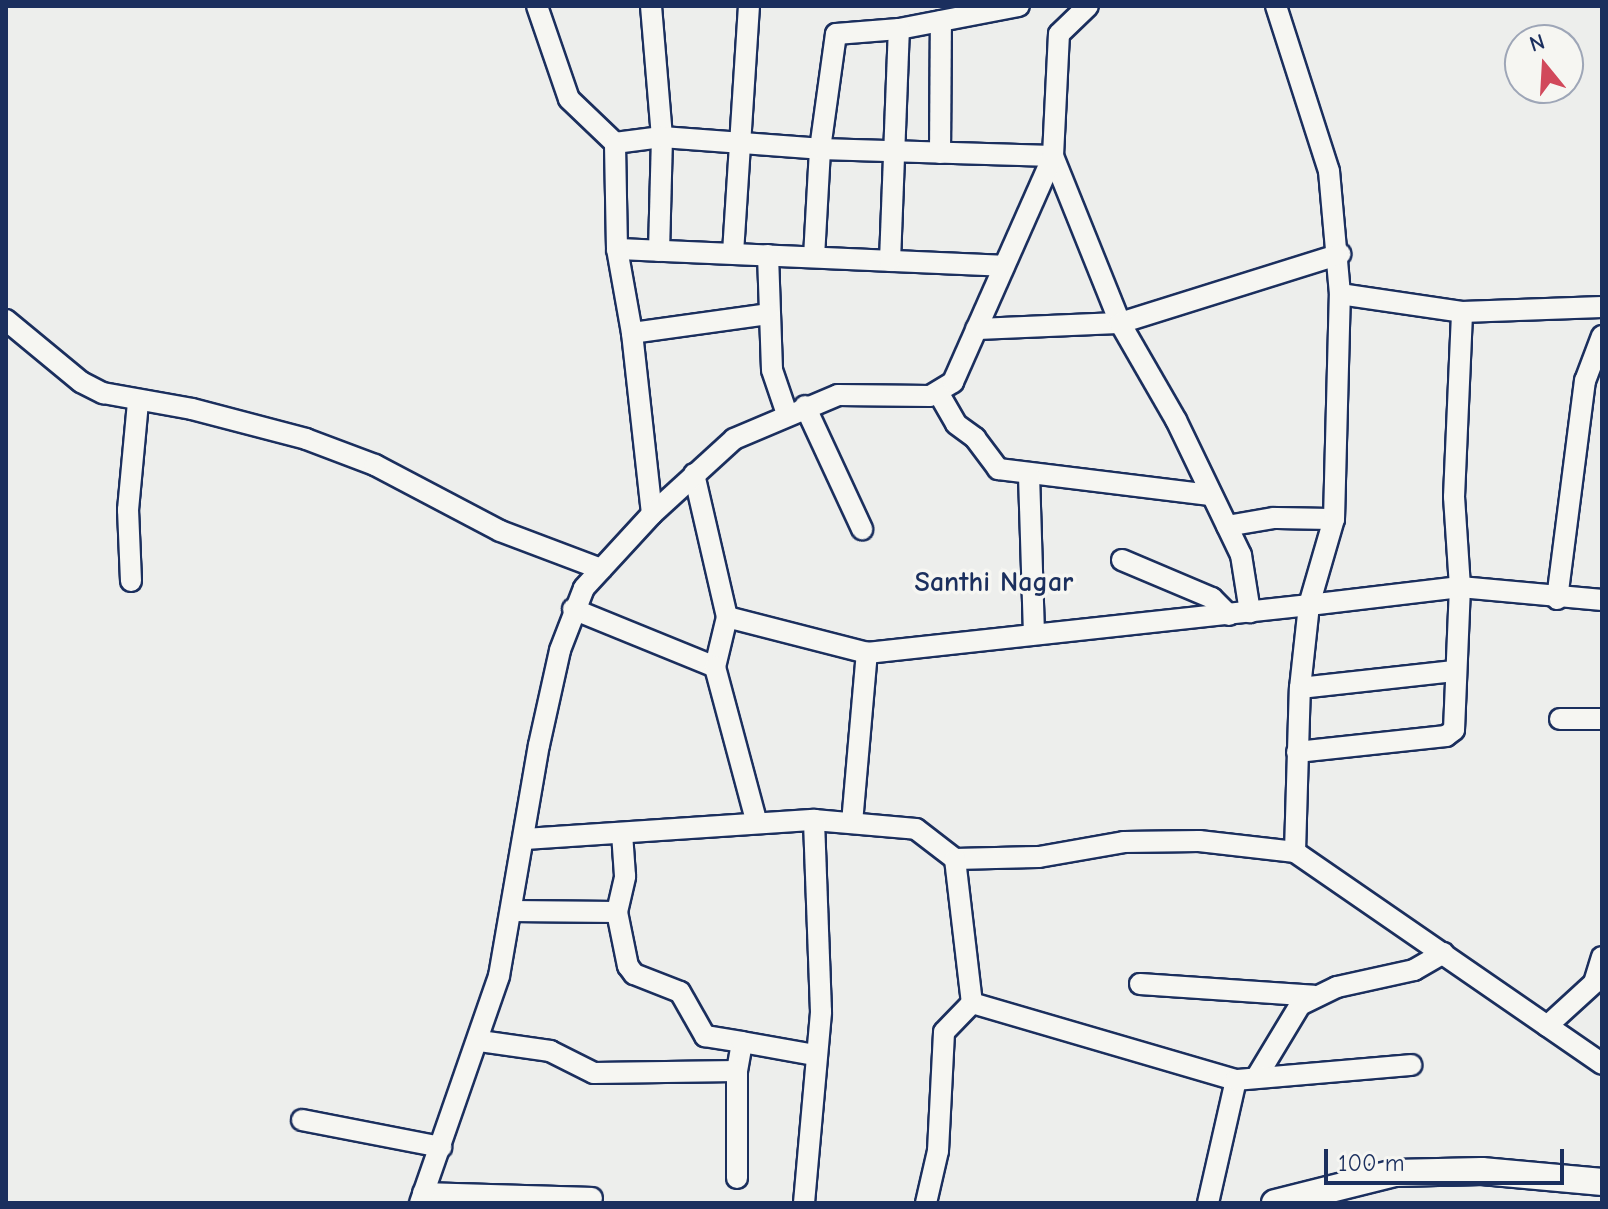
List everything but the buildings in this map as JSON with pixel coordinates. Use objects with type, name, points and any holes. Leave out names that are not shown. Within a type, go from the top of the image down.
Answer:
[{"type":"main road","points":[[1275,1203],[1394,1173],[1482,1171],[1602,1182]]},
{"type":"main road","points":[[1314,1203],[1366,1191],[1432,1186],[1602,1196]]},
{"type":"street","points":[[537,6],[569,99],[615,143],[617,249],[652,514]]},
{"type":"street","points":[[651,6],[662,137],[659,251]]},
{"type":"street","points":[[733,253],[749,6]]},
{"type":"street","points":[[890,261],[894,152],[909,6]]},
{"type":"street","points":[[814,257],[820,149],[836,34],[906,28],[952,15],[1019,6]]},
{"type":"street","points":[[592,1198],[422,1198],[480,1041],[511,911],[539,745],[573,609],[601,569],[652,514],[734,439],[796,410],[851,394],[939,394],[953,382],[1053,156],[1056,49],[1065,14],[1088,6]]},
{"type":"street","points":[[1276,6],[1329,171],[1340,254],[1334,519],[1309,605],[1300,688],[1295,852]]},
{"type":"street","points":[[940,153],[952,15]]},
{"type":"street","points":[[615,143],[662,137],[820,149],[1053,156]]},
{"type":"street","points":[[1053,156],[1120,323],[1176,420],[1227,526],[1244,566],[1250,612]]},
{"type":"street","points":[[617,249],[1004,266]]},
{"type":"street","points":[[976,329],[1120,323],[1340,254]]},
{"type":"street","points":[[768,255],[772,370],[862,529]]},
{"type":"street","points":[[1340,294],[1462,312],[1602,307]]},
{"type":"street","points":[[1297,752],[1452,734],[1460,587],[1454,497],[1462,312]]},
{"type":"street","points":[[625,325],[769,314]]},
{"type":"street","points":[[6,320],[81,382],[138,402],[192,409],[306,439],[375,465],[500,531],[601,569]]},
{"type":"street","points":[[1557,599],[1585,381],[1602,336]]},
{"type":"street","points":[[939,394],[956,424],[975,438],[998,469],[1210,495]]},
{"type":"street","points":[[131,581],[128,510],[138,402]]},
{"type":"street","points":[[694,474],[727,617],[715,667],[756,820]]},
{"type":"street","points":[[1029,475],[1034,634]]},
{"type":"street","points":[[1227,526],[1274,518],[1334,519]]},
{"type":"street","points":[[1122,560],[1212,598],[1229,615]]},
{"type":"street","points":[[727,617],[867,653],[1460,587],[1557,599],[1602,600]]},
{"type":"street","points":[[573,609],[715,667]]},
{"type":"street","points":[[852,823],[867,653]]},
{"type":"street","points":[[1300,688],[1454,671]]},
{"type":"street","points":[[1560,719],[1602,719]]},
{"type":"street","points":[[525,839],[756,820],[814,820],[916,829],[955,859],[1039,857],[1124,842],[1199,841],[1295,852],[1602,1064]]},
{"type":"street","points":[[804,1203],[814,1055],[821,1012],[814,820]]},
{"type":"street","points":[[622,833],[625,876],[617,912],[628,966],[634,974],[680,992],[705,1036],[814,1055]]},
{"type":"street","points":[[955,859],[972,1003]]},
{"type":"street","points":[[511,911],[617,912]]},
{"type":"street","points":[[1140,984],[1314,996],[1414,970],[1444,953]]},
{"type":"street","points":[[1547,1026],[1598,984],[1602,957]]},
{"type":"street","points":[[1208,1203],[1246,1079],[1288,1016],[1314,996]]},
{"type":"street","points":[[972,1003],[1246,1079],[1411,1065]]},
{"type":"street","points":[[926,1203],[938,1151],[944,1032],[972,1003]]},
{"type":"street","points":[[480,1041],[550,1051],[594,1073],[737,1071]]},
{"type":"street","points":[[737,1178],[737,1071],[742,1042]]},
{"type":"street","points":[[302,1120],[441,1147]]},
{"type":"district","name":"Santhi Nagar","points":[[994,582]]}]
